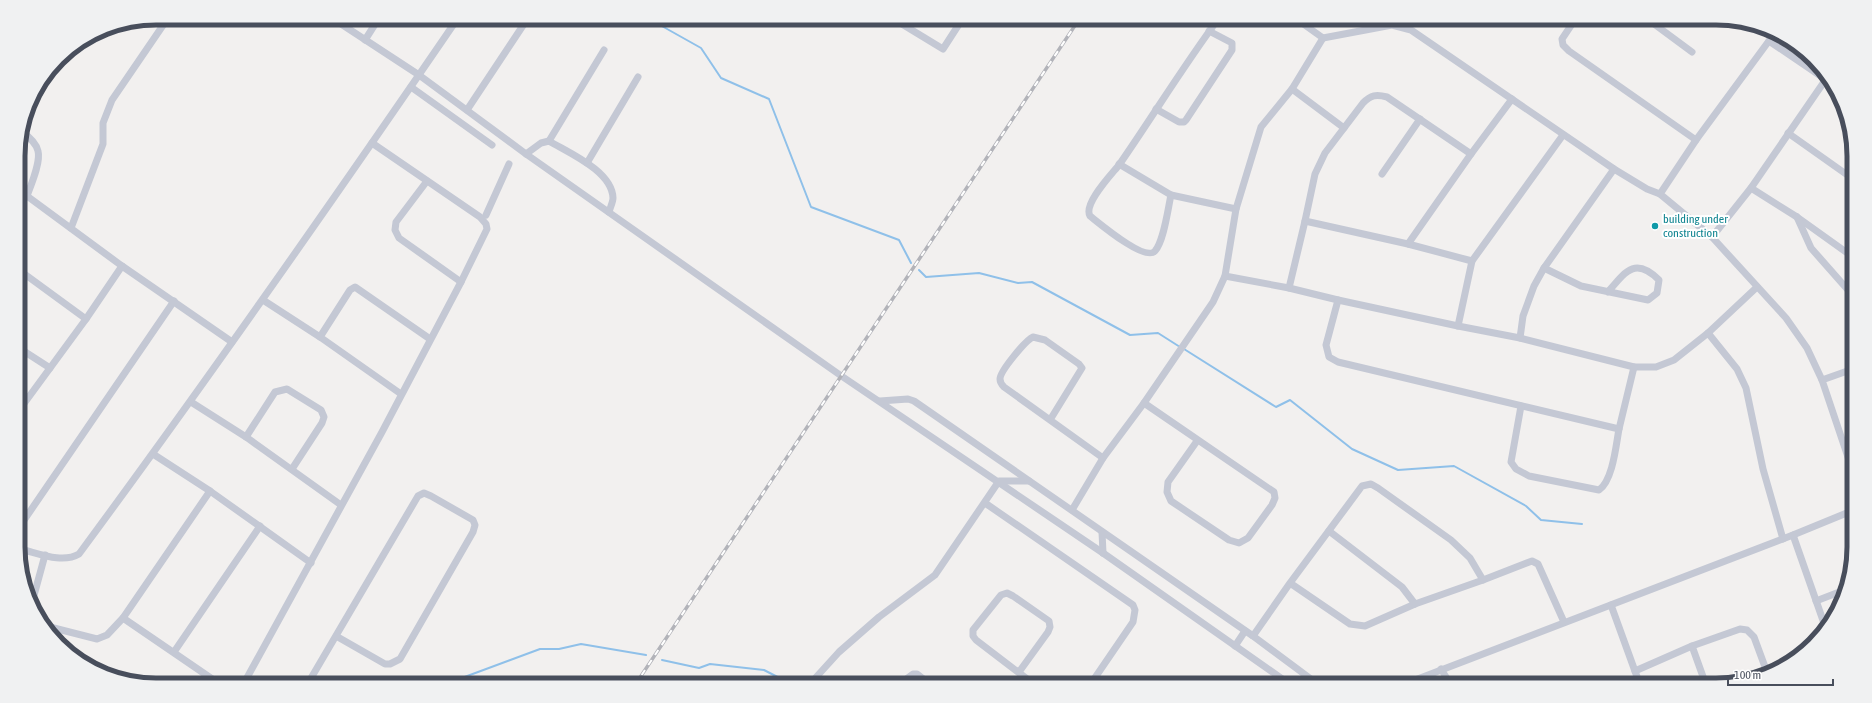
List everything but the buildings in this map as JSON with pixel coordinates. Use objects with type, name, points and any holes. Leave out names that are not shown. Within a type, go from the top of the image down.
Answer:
[{"type":"street","points":[[71,228],[103,144],[103,123],[112,100],[163,25]]},
{"type":"street","points":[[342,25],[468,110],[526,154],[609,212],[880,401],[1103,552],[1281,678]]},
{"type":"street","points":[[365,40],[373,25]]},
{"type":"street","points":[[25,550],[64,559],[73,558],[79,554],[191,402],[453,25]]},
{"type":"street","points":[[468,110],[523,25]]},
{"type":"street","points":[[904,25],[943,49],[958,25]]},
{"type":"street","points":[[1171,195],[1160,242],[1153,253],[1136,249],[1090,216],[1088,212],[1090,202],[1119,164],[1214,25]]},
{"type":"street","points":[[1305,25],[1323,38],[1392,25],[1411,30],[1614,169],[1647,189],[1660,194],[1712,237],[1786,318],[1806,348],[1822,380],[1847,454]]},
{"type":"street","points":[[1571,25],[1562,39],[1563,45],[1566,48],[1696,140]]},
{"type":"street","points":[[1655,25],[1692,52]]},
{"type":"street","points":[[1156,109],[1180,123],[1186,120],[1232,50],[1232,44],[1209,31]]},
{"type":"street","points":[[1660,194],[1696,140],[1772,37]]},
{"type":"street","points":[[1072,510],[1103,458],[1144,404],[1183,344],[1213,302],[1225,276],[1236,209],[1261,127],[1292,89],[1323,38]]},
{"type":"street","points":[[1769,41],[1818,74]]},
{"type":"street","points":[[549,141],[604,50]]},
{"type":"street","points":[[586,163],[638,76]]},
{"type":"street","points":[[1712,237],[1751,188],[1788,133],[1826,85]]},
{"type":"street","points":[[411,87],[492,145]]},
{"type":"street","points":[[1292,89],[1344,128]]},
{"type":"street","points":[[1289,288],[1306,221],[1315,174],[1325,153],[1370,96],[1379,95],[1387,97],[1471,154]]},
{"type":"street","points":[[1408,244],[1471,154],[1512,99]]},
{"type":"street","points":[[1382,174],[1420,119]]},
{"type":"street","points":[[1788,133],[1847,175]]},
{"type":"street","points":[[1458,326],[1472,261],[1563,135]]},
{"type":"street","points":[[27,136],[31,139],[38,151],[36,167],[27,196],[122,266],[232,342]]},
{"type":"street","points":[[526,154],[541,143],[549,141],[586,163],[604,177],[609,184],[613,199],[609,212]]},
{"type":"street","points":[[247,678],[382,432],[461,282],[485,233],[486,224],[480,217],[372,142]]},
{"type":"street","points":[[486,215],[509,164]]},
{"type":"street","points":[[1119,164],[1171,195],[1236,209]]},
{"type":"street","points":[[1520,338],[1523,316],[1534,286],[1544,268],[1614,169]]},
{"type":"street","points":[[427,181],[396,222],[396,230],[399,238],[461,282]]},
{"type":"street","points":[[1751,188],[1847,253]]},
{"type":"street","points":[[1796,217],[1811,248],[1847,289]]},
{"type":"street","points":[[1306,221],[1408,244],[1472,261]]},
{"type":"street","points":[[25,402],[86,319],[122,266]]},
{"type":"street","points":[[1544,268],[1581,286],[1608,292],[1648,300],[1657,294],[1659,280],[1650,271],[1638,267],[1626,271],[1608,292]]},
{"type":"street","points":[[25,274],[86,319]]},
{"type":"street","points":[[1225,276],[1289,288],[1458,326],[1520,338],[1634,367],[1656,367],[1674,360],[1708,333],[1757,287]]},
{"type":"street","points":[[320,337],[350,290],[355,287],[430,339]]},
{"type":"street","points":[[263,300],[320,337],[401,394]]},
{"type":"street","points":[[1338,300],[1326,345],[1329,357],[1338,362],[1619,429]]},
{"type":"street","points":[[25,519],[174,301]]},
{"type":"street","points":[[1708,333],[1737,369],[1746,388],[1763,469],[1783,539]]},
{"type":"street","points":[[1050,420],[1082,368],[1079,364],[1045,340],[1033,337],[1025,343],[1002,373],[1000,380],[1004,388],[1103,458]]},
{"type":"street","points":[[25,352],[50,368]]},
{"type":"street","points":[[1521,406],[1511,462],[1516,469],[1530,476],[1599,490],[1605,486],[1615,454],[1619,429],[1634,367]]},
{"type":"street","points":[[1822,380],[1847,371]]},
{"type":"street","points":[[246,437],[275,392],[287,389],[321,410],[324,417],[322,423],[292,469]]},
{"type":"street","points":[[880,401],[908,398],[914,401],[1254,636],[1310,678]]},
{"type":"street","points":[[191,402],[246,437],[341,505]]},
{"type":"street","points":[[1144,404],[1274,492],[1275,498],[1272,505],[1248,538],[1240,543],[1229,540],[1170,501],[1167,492],[1168,482],[1197,441]]},
{"type":"street","points":[[153,454],[210,491],[311,563]]},
{"type":"street","points":[[999,481],[1029,481]]},
{"type":"street","points":[[815,678],[839,652],[879,617],[935,575],[999,481]]},
{"type":"street","points":[[1254,636],[1290,583],[1362,486],[1371,484],[1378,488],[1451,540],[1470,558],[1483,580]]},
{"type":"street","points":[[52,628],[97,639],[108,635],[123,618],[210,491]]},
{"type":"street","points":[[311,678],[418,496],[424,494],[431,496],[473,520],[475,526],[473,532],[400,659],[390,664],[385,664],[336,636]]},
{"type":"street","points":[[985,503],[1133,605],[1135,610],[1133,622],[1095,678]]},
{"type":"street","points":[[1420,678],[1783,539],[1847,513]]},
{"type":"street","points":[[174,652],[260,526]]},
{"type":"street","points":[[1329,531],[1402,587],[1415,604]]},
{"type":"street","points":[[1102,532],[1103,552]]},
{"type":"street","points":[[1793,535],[1824,622]]},
{"type":"street","points":[[34,595],[45,555]]},
{"type":"street","points":[[1290,583],[1350,624],[1365,626],[1415,604],[1532,561],[1538,564],[1564,622]]},
{"type":"street","points":[[1816,601],[1839,592]]},
{"type":"street","points":[[1019,672],[1050,627],[1049,621],[1007,593],[1001,595],[991,607],[973,630],[973,636],[1026,678]]},
{"type":"street","points":[[1611,605],[1638,678]]},
{"type":"street","points":[[123,618],[210,678]]},
{"type":"street","points":[[1635,671],[1692,646],[1740,629],[1747,630],[1754,637],[1765,668]]},
{"type":"street","points":[[1235,646],[1245,630]]},
{"type":"street","points":[[1692,646],[1703,678]]},
{"type":"street","points":[[1441,670],[1446,678]]},
{"type":"street","points":[[908,678],[913,674],[917,674],[922,678]]},
{"type":"waterway","points":[[660,25],[701,48],[721,78],[769,99],[811,207],[899,240],[911,263]]},
{"type":"waterway","points":[[919,270],[926,277],[979,273],[1018,283],[1032,282],[1130,335],[1158,333],[1180,347]]},
{"type":"waterway","points":[[1184,349],[1276,407],[1290,400],[1352,449],[1398,470],[1454,466],[1526,506],[1541,520],[1582,524]]},
{"type":"waterway","points":[[462,678],[540,649],[559,649],[581,644],[646,655]]},
{"type":"waterway","points":[[662,660],[699,668],[710,664],[764,670],[779,678]]},
{"type":"railway","points":[[640,678],[1075,25]]},
{"type":"place","name":"building under construction","points":[[1655,226]]}]
